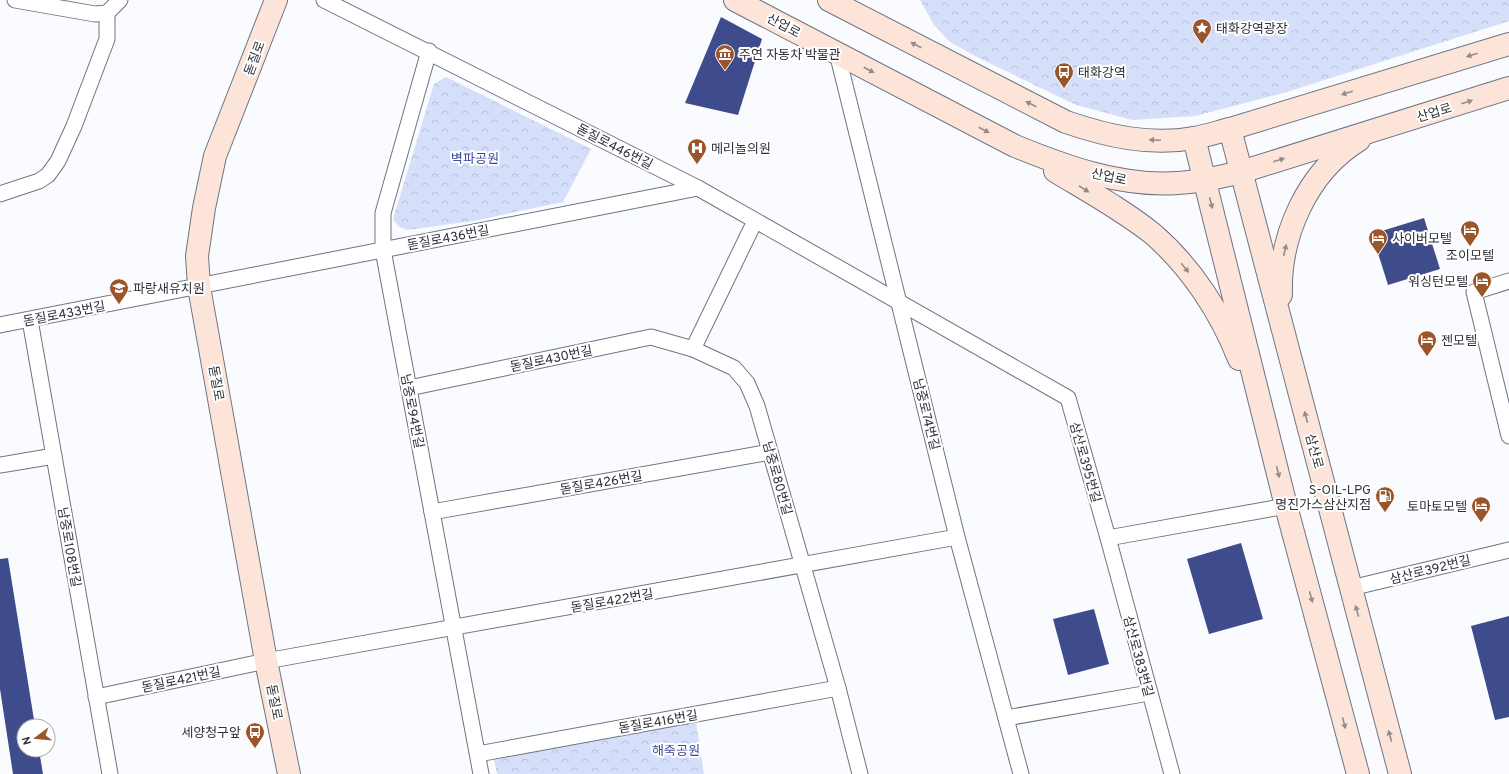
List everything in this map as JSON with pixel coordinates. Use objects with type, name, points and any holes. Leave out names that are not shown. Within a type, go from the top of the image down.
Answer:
[{"type":"main road","name":"돋질로","points":[[276,0],[215,156],[204,208],[197,256],[199,287],[266,660],[289,774]]},
{"type":"main road","name":"산업로","points":[[735,0],[1015,146],[1055,162],[1094,174],[1132,181],[1176,184],[1205,180],[1241,172],[1509,88]]},
{"type":"main road","points":[[829,0],[1066,122],[1100,134],[1137,139],[1173,140],[1194,138],[1230,129],[1509,44]]},
{"type":"main road","name":"삼산로","points":[[1230,129],[1400,774]]},
{"type":"main road","points":[[1283,331],[1281,288],[1282,265],[1288,240],[1299,211],[1319,176],[1335,159],[1354,143],[1376,130]]},
{"type":"main road","points":[[1194,138],[1286,506],[1358,774]]},
{"type":"main road","points":[[1015,146],[1126,215],[1152,234],[1175,256],[1198,284],[1223,324],[1268,434]]},
{"type":"street","points":[[15,0],[95,14],[107,13],[120,0]]},
{"type":"street","name":"돋질로446번길","points":[[324,0],[429,51],[698,188],[900,302]]},
{"type":"street","points":[[0,194],[39,181],[48,175],[58,161],[74,126],[106,39],[107,13]]},
{"type":"street","name":"남중로94번길","points":[[429,51],[382,213],[383,250],[481,774]]},
{"type":"street","name":"남중로74번길","points":[[837,53],[957,536],[1021,774]]},
{"type":"street","name":"돋질로436번길","points":[[199,287],[698,188]]},
{"type":"street","points":[[693,349],[755,221]]},
{"type":"street","points":[[1509,281],[1474,292],[1509,436]]},
{"type":"street","name":"돋질로433번길","points":[[0,324],[30,320],[199,287]]},
{"type":"street","name":"삼산로395번길","points":[[900,302],[1068,398],[1108,538]]},
{"type":"street","name":"남중로108번길","points":[[30,320],[110,774]]},
{"type":"street","name":"돋질로430번길","points":[[409,388],[651,337],[693,349]]},
{"type":"street","name":"남중로80번길","points":[[693,349],[734,368],[747,383],[757,406],[838,688],[860,774]]},
{"type":"street","name":"돋질로426번길","points":[[432,512],[770,452]]},
{"type":"street","points":[[0,465],[54,456]]},
{"type":"street","points":[[1108,538],[1286,506]]},
{"type":"street","name":"돋질로422번길","points":[[266,660],[454,628],[957,536]]},
{"type":"street","name":"삼산로383번길","points":[[1108,538],[1172,774]]},
{"type":"street","name":"삼산로392번길","points":[[1351,588],[1509,550]]},
{"type":"street","name":"돋질로421번길","points":[[96,697],[266,660]]},
{"type":"street","name":"돋질로416번길","points":[[478,754],[838,688]]},
{"type":"street","points":[[1006,718],[1149,693]]},
{"type":"green space","points":[[920,0],[1509,0],[1509,21],[1287,92],[1195,116],[1132,120],[1076,105],[975,56],[950,42],[934,25]]},
{"type":"green space","name":"벽파공원","points":[[446,77],[591,149],[563,202],[473,221],[407,230],[398,226],[393,219],[434,84]]},
{"type":"green space","name":"해죽공원","points":[[696,722],[704,774],[497,774],[494,759]]},
{"type":"building","name":"주연 자동차 박물관","points":[[721,17],[762,39],[738,115],[685,103]]},
{"type":"building","points":[[1424,218],[1440,269],[1388,285],[1372,234]]},
{"type":"building","points":[[1241,543],[1263,619],[1209,634],[1187,559]]},
{"type":"building","points":[[8,558],[34,718],[16,718],[16,758],[40,758],[43,774],[13,774],[0,689],[0,559]]},
{"type":"building","points":[[1094,609],[1109,664],[1068,675],[1053,619]]},
{"type":"building","points":[[1509,616],[1509,717],[1495,720],[1471,626]]},
{"type":"place","name":"태화강역광장","points":[[1202,45]]},
{"type":"place","name":"주연 자동차 박물관","points":[[725,71]]},
{"type":"place","name":"태화강역","points":[[1064,89]]},
{"type":"place","name":"메리놀의원","points":[[697,165]]},
{"type":"place","name":"조이모텔","points":[[1470,247]]},
{"type":"place","name":"사이버모텔","points":[[1378,255]]},
{"type":"place","name":"워싱턴모텔","points":[[1482,298]]},
{"type":"place","name":"파랑새유치원","points":[[119,305]]},
{"type":"place","name":"젠모텔","points":[[1427,357]]},
{"type":"place","name":"S-OIL-LPG 명진가스삼산지점","points":[[1385,513]]},
{"type":"place","name":"토마토모텔","points":[[1481,523]]},
{"type":"place","name":"세양청구앞","points":[[255,749]]}]
